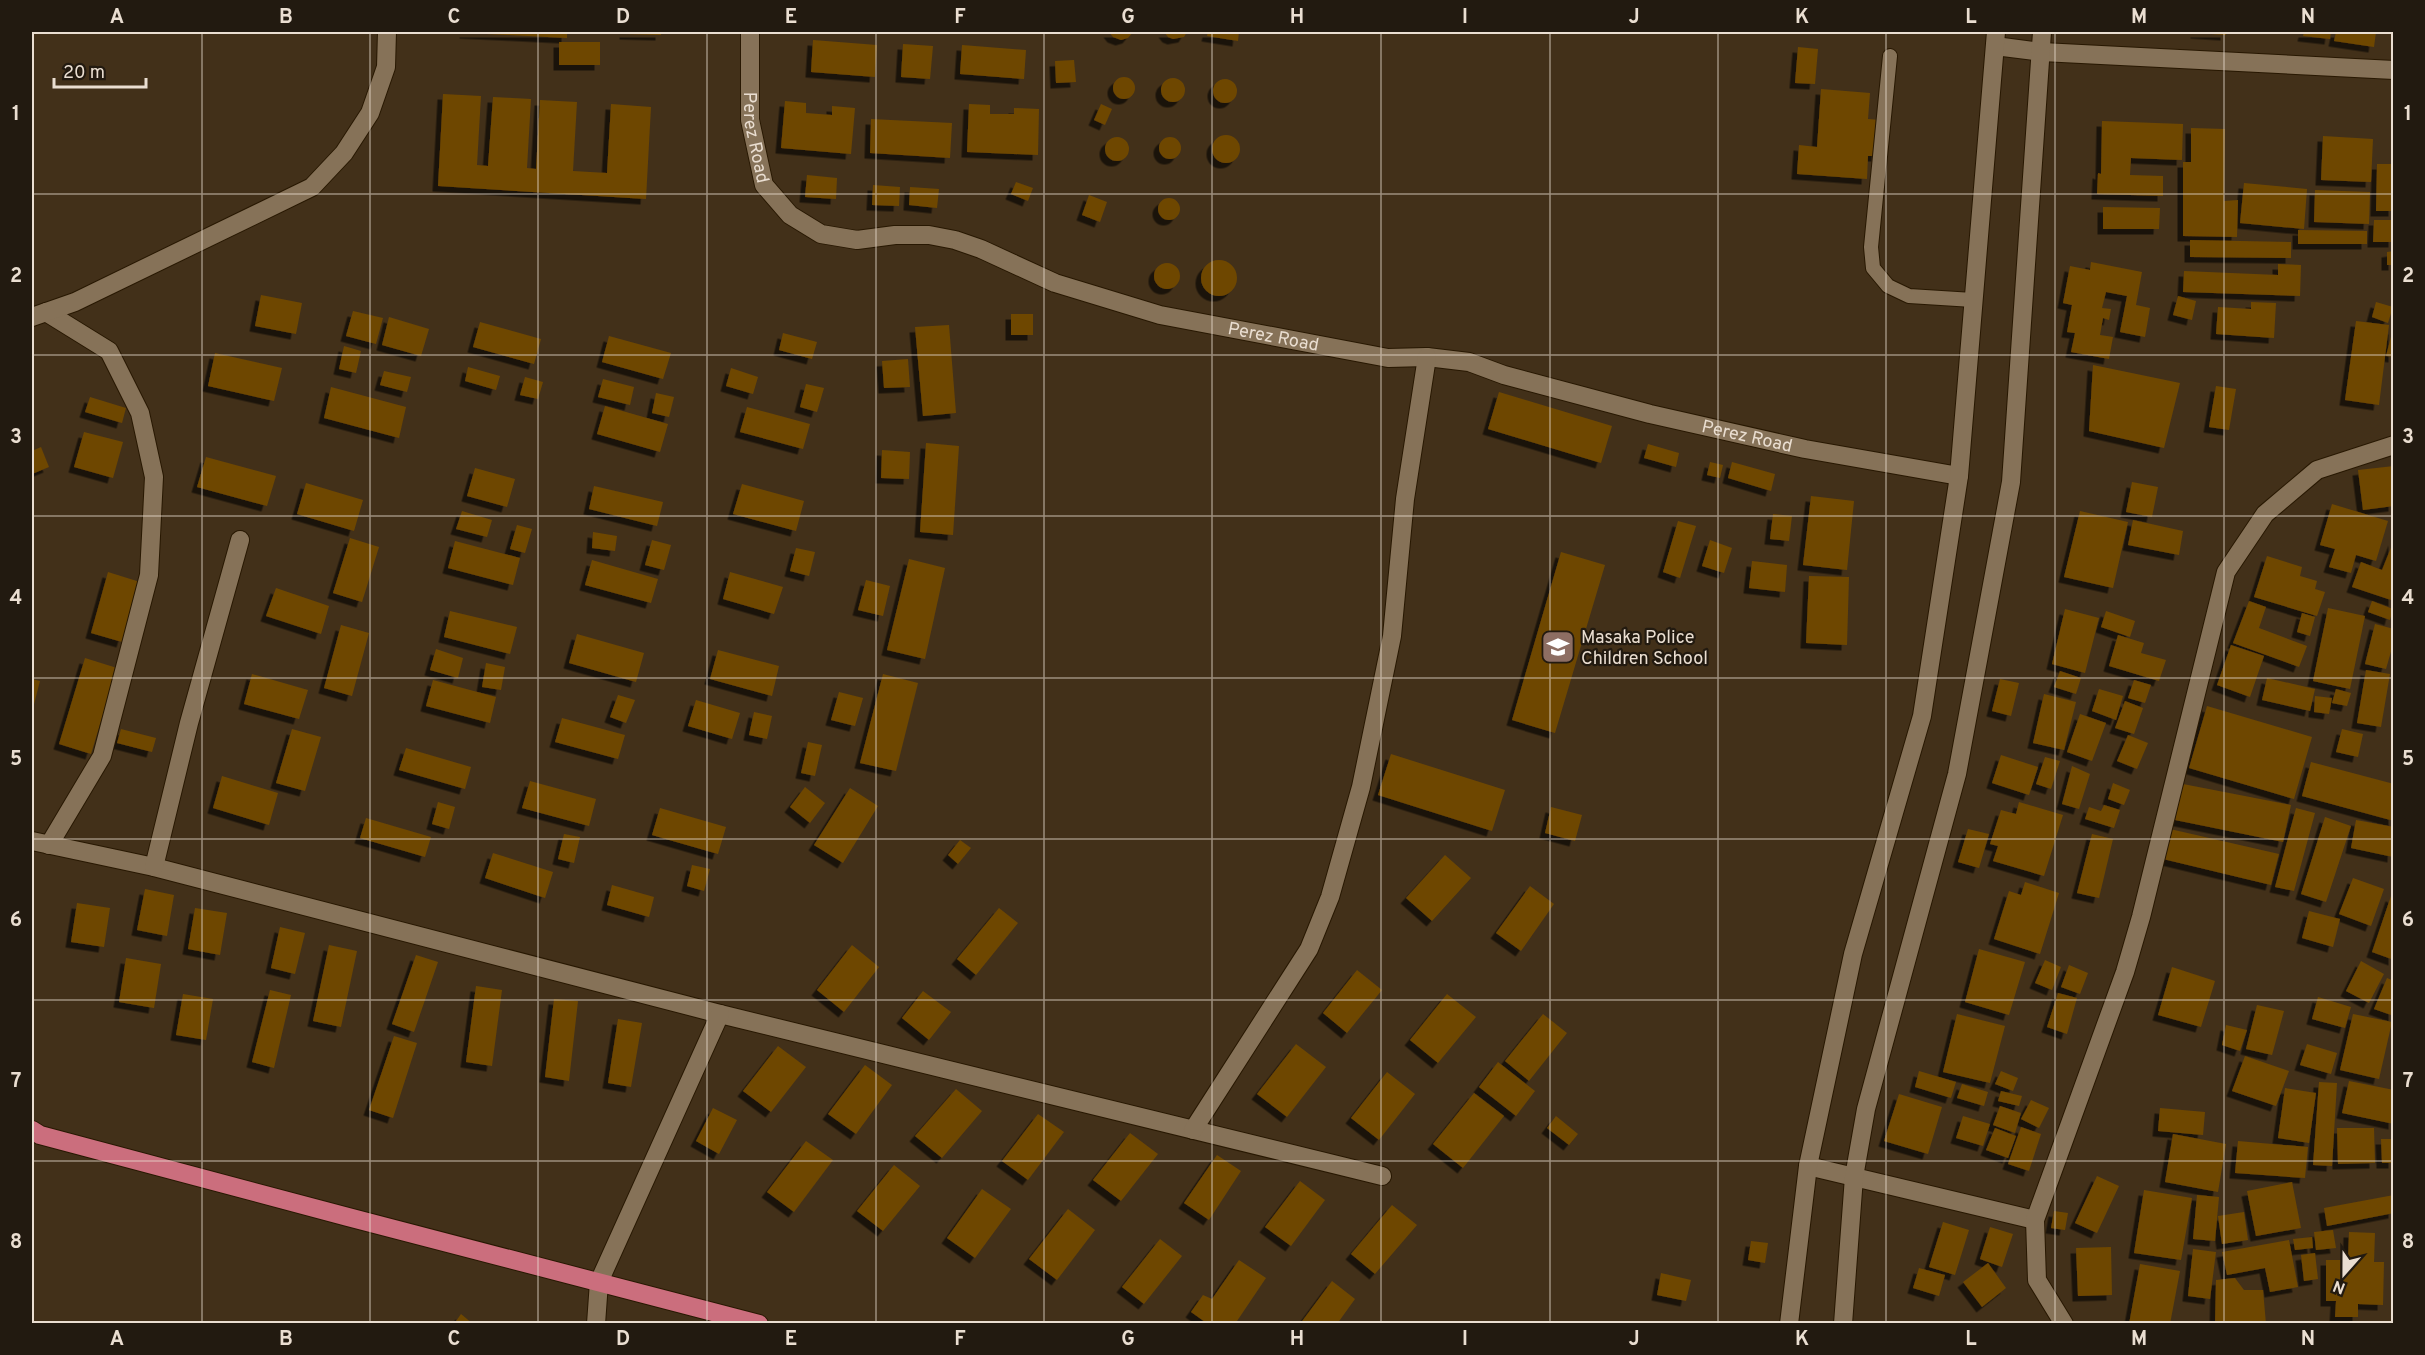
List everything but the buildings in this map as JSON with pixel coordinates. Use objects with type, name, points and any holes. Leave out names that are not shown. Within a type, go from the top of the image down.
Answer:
[{"type":"highway","points":[[34,1133],[759,1323]]},
{"type":"street","points":[[39,315],[75,302],[312,187],[344,153],[370,113],[386,67],[387,32]]},
{"type":"street","name":"Perez Road","points":[[750,32],[750,120],[764,185],[790,215],[821,234],[857,240],[895,235],[938,236],[981,249],[1055,283],[1160,315],[1388,358],[1427,357],[1469,362],[1504,375],[1683,422],[1805,449],[1959,476]]},
{"type":"street","points":[[1843,1323],[1854,1177],[1866,1109],[1958,774],[2011,482],[2042,32]]},
{"type":"street","points":[[1789,1323],[1808,1166],[1853,954],[1922,716],[1959,476],[1996,39],[2042,52],[2394,70]]},
{"type":"street","points":[[39,315],[109,351],[141,413],[154,477],[149,575],[102,756],[40,843],[154,867],[720,1014],[1382,1176]]},
{"type":"street","points":[[1193,1130],[1309,949],[1330,897],[1361,787],[1392,636],[1405,500],[1427,357]]},
{"type":"street","points":[[2064,1323],[2037,1280],[2035,1220],[2125,972],[2226,572],[2265,514],[2317,471],[2394,445]]},
{"type":"street","points":[[154,867],[189,723],[240,540]]},
{"type":"street","points":[[596,1323],[599,1282],[720,1014]]},
{"type":"street","points":[[1808,1166],[2035,1220]]},
{"type":"lane","points":[[1890,56],[1871,247],[1873,268],[1888,286],[1910,296],[1973,300]]},
{"type":"place","name":"Masaka Police Children School","points":[[1558,647]]}]
